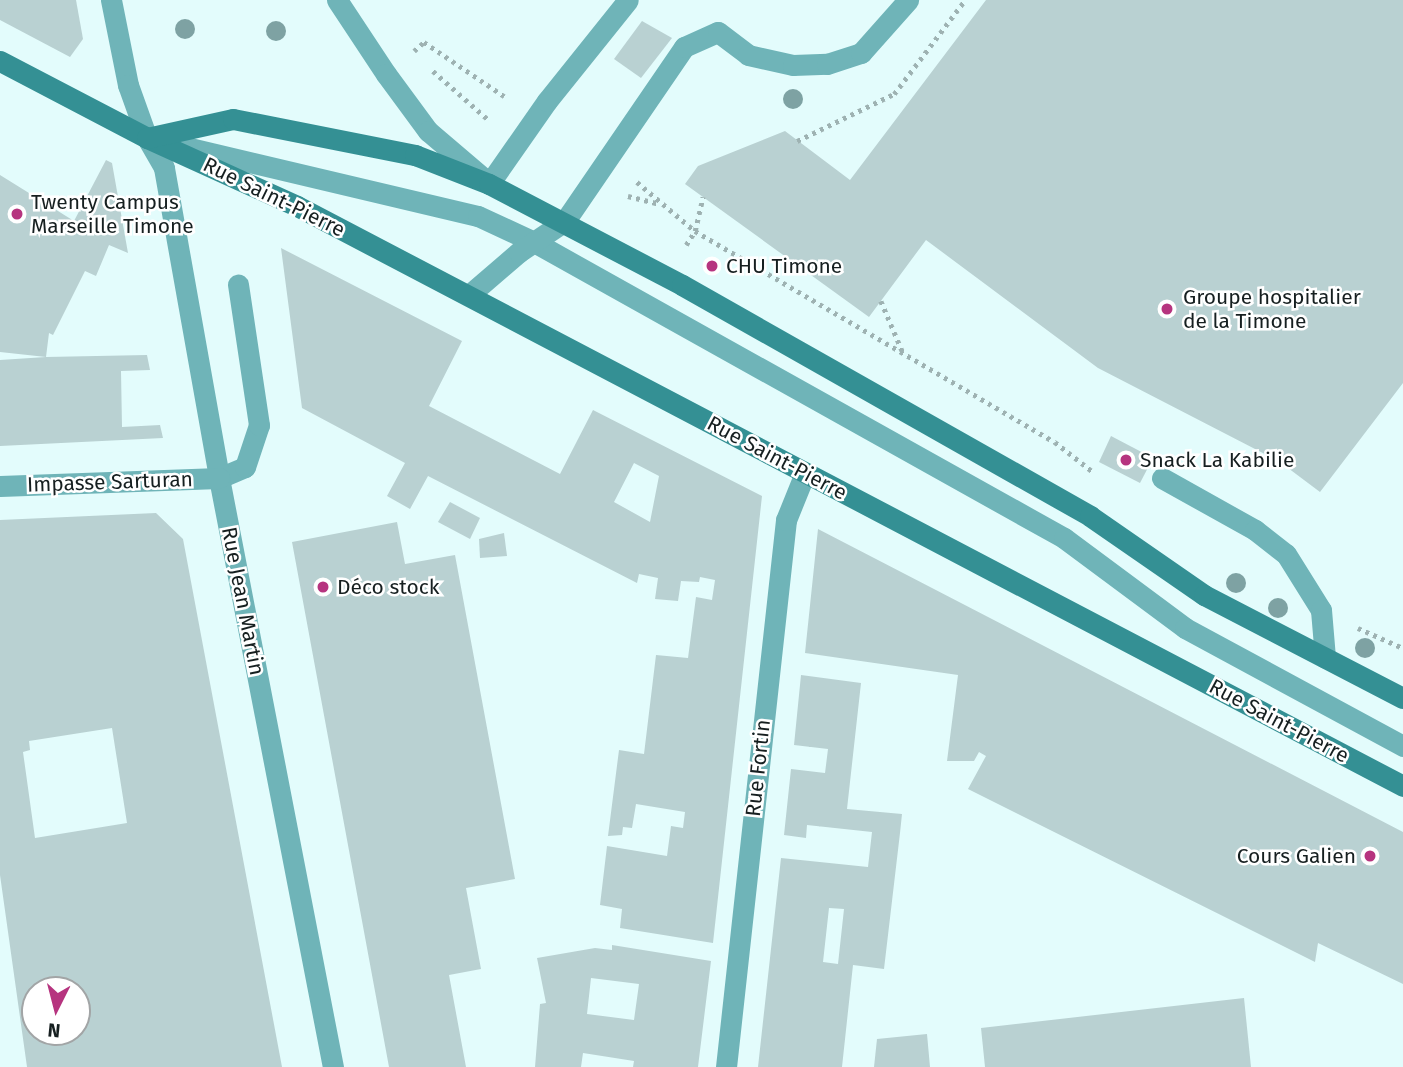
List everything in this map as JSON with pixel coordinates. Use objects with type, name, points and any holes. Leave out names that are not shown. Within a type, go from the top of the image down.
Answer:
[{"type":"main road","name":"Rue Saint-Pierre","points":[[0,61],[147,138],[248,181],[469,295],[1403,786]]},
{"type":"main road","name":"Rue Saint-Pierre","points":[[147,138],[233,119],[415,155],[489,184],[565,221],[1090,516],[1204,595],[1403,698]]},
{"type":"street","name":"Rue Jean Martin","points":[[111,0],[128,85],[147,138],[164,168],[219,478],[333,1067]]},
{"type":"street","points":[[337,0],[386,74],[429,131],[489,184],[547,101],[628,0]]},
{"type":"street","points":[[469,295],[534,242],[565,221],[684,47],[718,32],[748,55],[793,65],[827,64],[861,53],[908,0]]},
{"type":"street","points":[[147,138],[478,216],[534,242],[1064,538],[1185,628],[1403,746]]},
{"type":"street","points":[[219,478],[245,467],[259,425],[238,285]]},
{"type":"street","name":"Rue Fortin","points":[[726,1067],[786,520],[805,473]]},
{"type":"street","name":"Impasse Sarturan","points":[[0,486],[219,478]]},
{"type":"street","points":[[1162,478],[1255,530],[1286,554],[1321,610],[1325,658]]},
{"type":"path","points":[[406,57],[424,42],[511,100]]},
{"type":"path","points":[[420,67],[432,69],[495,125]]},
{"type":"path","points":[[633,179],[695,231],[1055,442],[1095,474]]},
{"type":"path","points":[[695,231],[703,197]]},
{"type":"path","points":[[881,301],[904,355]]},
{"type":"path","points":[[1356,626],[1403,648]]},
{"type":"building","points":[[0,0],[76,0],[83,39],[70,57],[0,20]]},
{"type":"building","name":"Groupe hospitalier de la Timone","points":[[986,0],[1403,0],[1403,383],[1320,492],[1280,462],[1098,368],[926,240],[869,317],[685,184],[698,166],[785,131],[850,180]]},
{"type":"building","points":[[642,21],[672,38],[641,78],[614,59]]},
{"type":"building","points":[[106,160],[112,163],[128,253],[109,245],[96,276],[85,271],[53,335],[49,333],[46,357],[0,352],[0,175],[74,221]]},
{"type":"building","points":[[281,248],[462,341],[429,406],[560,474],[593,410],[762,496],[713,943],[620,928],[622,909],[600,905],[607,846],[667,856],[671,826],[683,828],[685,812],[636,804],[632,828],[623,827],[622,835],[608,836],[619,750],[644,754],[656,655],[688,658],[696,597],[712,600],[715,580],[700,577],[699,582],[681,581],[678,601],[655,599],[658,578],[639,574],[637,583],[428,476],[410,509],[387,496],[405,463],[302,408]],"holes":[[[634,463],[659,476],[650,522],[614,502]]]},
{"type":"building","points":[[147,355],[150,370],[121,371],[122,427],[160,425],[163,438],[0,446],[0,360]]},
{"type":"building","name":"Snack La Kabilie","points":[[1111,436],[1153,458],[1140,483],[1099,462]]},
{"type":"building","points":[[450,502],[480,518],[470,539],[438,522]]},
{"type":"building","points":[[156,513],[183,539],[282,1067],[27,1067],[24,1046],[91,1046],[91,976],[21,976],[21,1024],[0,875],[0,520]],"holes":[[[112,728],[127,823],[35,838],[23,752],[30,750],[29,741]]]},
{"type":"building","points":[[397,522],[405,564],[455,555],[515,879],[466,888],[481,969],[449,975],[466,1067],[389,1067],[292,542]]},
{"type":"building","points":[[818,529],[1403,832],[1403,984],[1318,943],[1315,962],[968,789],[986,756],[979,752],[974,761],[947,761],[958,675],[805,653]]},
{"type":"building","points":[[504,533],[507,556],[480,558],[479,539]]},
{"type":"building","points":[[801,675],[861,683],[847,809],[902,814],[884,969],[853,965],[842,1067],[758,1067],[781,858],[868,867],[872,832],[807,825],[806,838],[784,835],[791,769],[825,773],[828,749],[794,745]],"holes":[[[829,908],[844,909],[838,964],[823,962]]]},
{"type":"building","points":[[612,945],[711,961],[698,1067],[633,1067],[634,1061],[583,1053],[581,1067],[535,1067],[540,1004],[546,1003],[537,958],[595,948],[612,950]],"holes":[[[591,978],[639,984],[634,1020],[587,1014]]]},
{"type":"building","points":[[1244,998],[1251,1067],[985,1067],[981,1028]]},
{"type":"building","points":[[927,1034],[930,1067],[874,1067],[877,1039]]},
{"type":"place","name":"Twenty Campus Marseille Timone","points":[[17,214]]},
{"type":"place","name":"CHU Timone","points":[[712,266]]},
{"type":"place","name":"Groupe hospitalier de la Timone","points":[[1167,309]]},
{"type":"place","name":"Snack La Kabilie","points":[[1126,460]]},
{"type":"place","name":"Déco stock","points":[[323,587]]},
{"type":"place","name":"Cours Galien","points":[[1370,856]]}]
